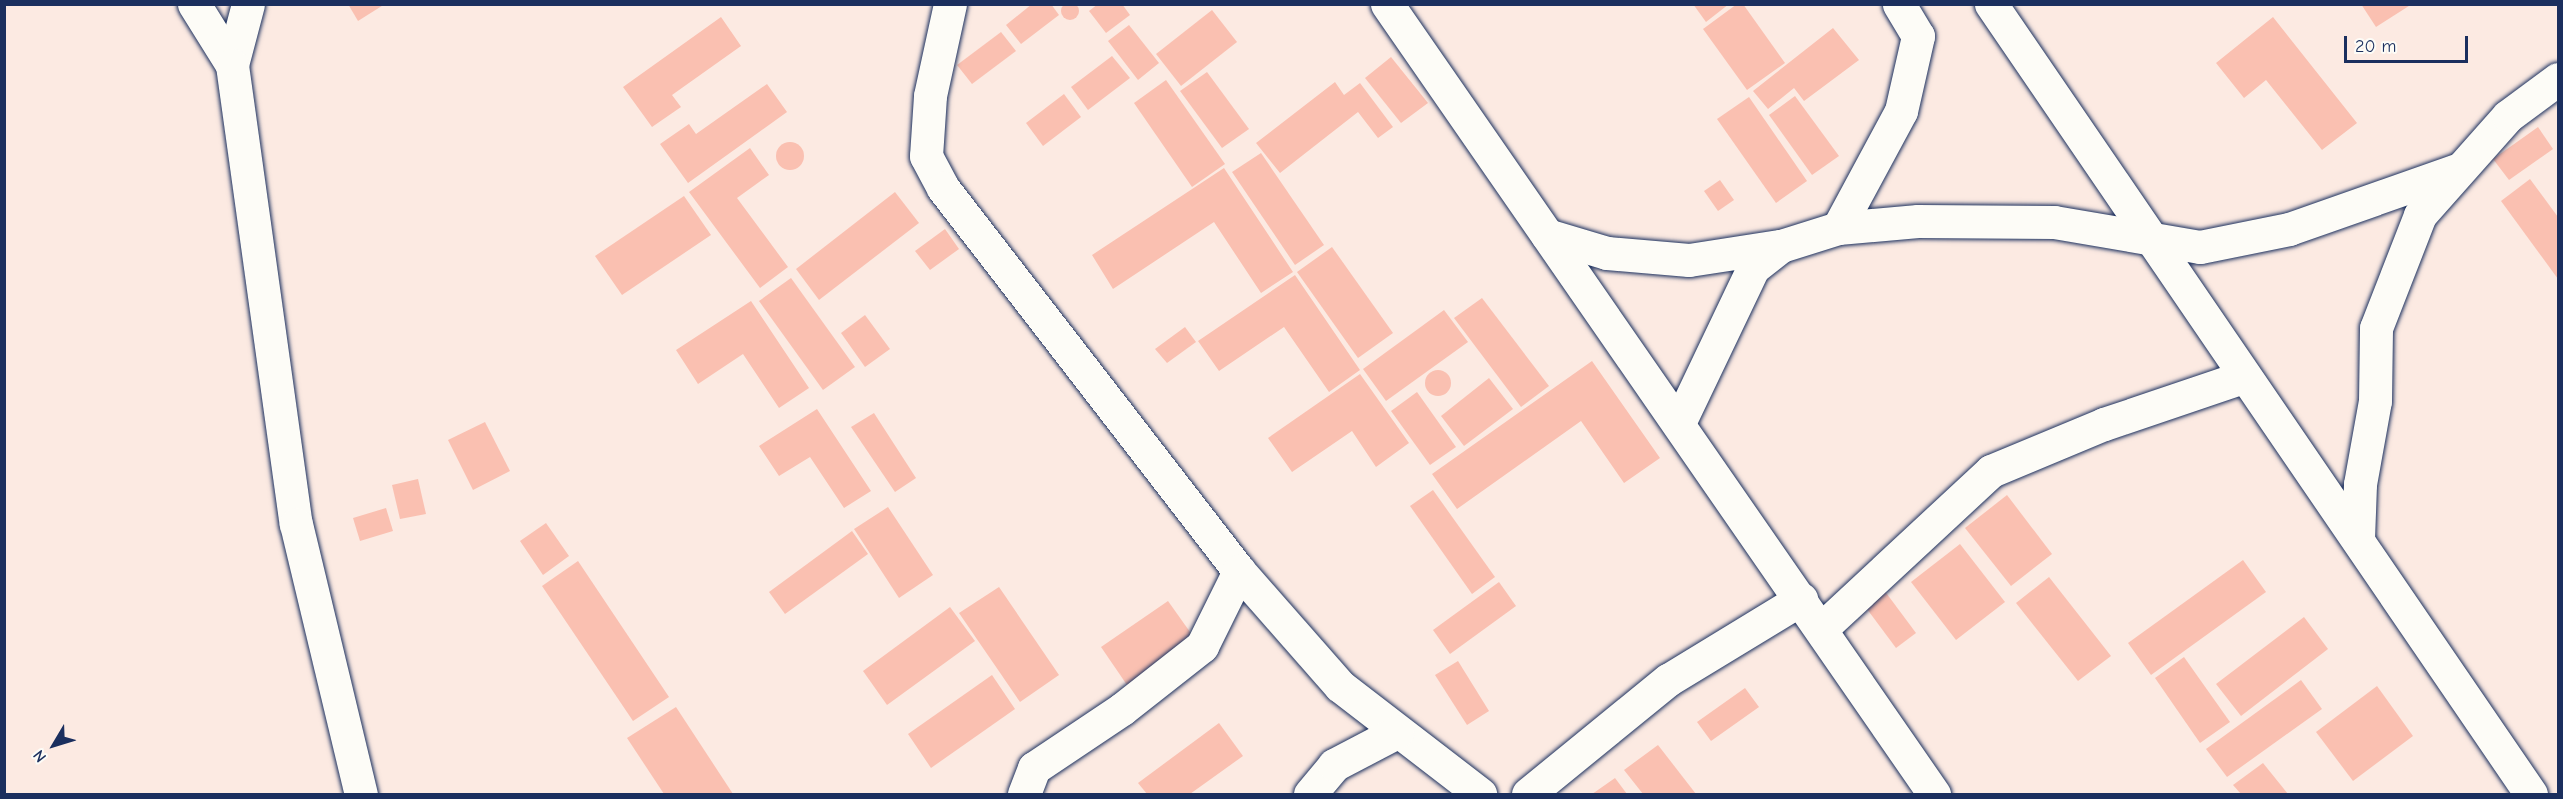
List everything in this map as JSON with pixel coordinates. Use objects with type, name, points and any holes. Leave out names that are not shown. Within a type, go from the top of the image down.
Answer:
[{"type":"street","points":[[194,4],[232,65]]},
{"type":"street","points":[[248,4],[232,65],[296,524],[361,795]]},
{"type":"street","points":[[950,4],[930,96],[926,156],[937,178],[1239,571],[1340,686],[1480,795]]},
{"type":"street","points":[[1387,4],[1547,235],[1680,421],[1934,795]]},
{"type":"street","points":[[1838,228],[1901,111],[1918,36],[1899,4]]},
{"type":"street","points":[[1991,4],[2146,235],[2358,539],[2531,795]]},
{"type":"street","points":[[2358,539],[2360,484],[2375,401],[2376,328],[2420,215],[2508,116],[2559,79]]},
{"type":"street","points":[[1547,235],[1607,252],[1689,260],[1780,246],[1838,228],[1918,220],[2054,222],[2146,235],[2200,247],[2243,241],[2459,169]]},
{"type":"street","points":[[1680,421],[1753,268],[1780,246]]},
{"type":"street","points":[[1821,628],[1991,471],[2104,424],[2243,377]]},
{"type":"street","points":[[1024,795],[1034,768],[1122,710],[1202,646],[1239,571]]},
{"type":"street","points":[[1528,795],[1668,680],[1801,599]]},
{"type":"street","points":[[1310,795],[1334,765],[1397,732]]},
{"type":"building","points":[[1066,2],[1074,2],[1079,7],[1077,18],[1066,20],[1061,15],[1061,7]]},
{"type":"building","points":[[348,4],[385,4],[358,21]]},
{"type":"building","points":[[1032,4],[1051,4],[1059,15],[1021,44],[1006,25]]},
{"type":"building","points":[[1098,4],[1122,4],[1130,15],[1106,33],[1089,11]]},
{"type":"building","points":[[1693,4],[1729,4],[1706,22]]},
{"type":"building","points":[[1737,4],[1743,4],[1785,63],[1747,90],[1703,29]]},
{"type":"building","points":[[2361,4],[2412,4],[2376,27]]},
{"type":"building","points":[[1212,10],[1237,42],[1181,86],[1156,54]]},
{"type":"building","points":[[721,17],[741,46],[672,95],[681,107],[652,127],[623,87]]},
{"type":"building","points":[[2273,17],[2357,123],[2322,150],[2266,80],[2244,98],[2216,63]]},
{"type":"building","points":[[1129,25],[1159,63],[1138,80],[1108,41]]},
{"type":"building","points":[[1833,28],[1859,60],[1804,101],[1794,88],[1768,109],[1753,91]]},
{"type":"building","points":[[1001,32],[1016,51],[972,84],[957,65]]},
{"type":"building","points":[[1112,56],[1130,78],[1088,110],[1071,87]]},
{"type":"building","points":[[1391,57],[1428,103],[1401,123],[1365,78]]},
{"type":"building","points":[[1207,72],[1249,129],[1222,148],[1180,91]]},
{"type":"building","points":[[1166,80],[1225,164],[1192,187],[1134,103]]},
{"type":"building","points":[[1335,82],[1344,95],[1360,83],[1393,127],[1378,138],[1358,112],[1280,173],[1256,143]]},
{"type":"building","points":[[767,84],[787,112],[688,183],[660,144],[689,124],[696,134]]},
{"type":"building","points":[[1064,94],[1081,117],[1043,146],[1026,123]]},
{"type":"building","points":[[1795,96],[1839,156],[1812,175],[1769,115]]},
{"type":"building","points":[[1749,97],[1807,181],[1776,203],[1717,119]]},
{"type":"building","points":[[2538,127],[2553,149],[2509,180],[2493,159]]},
{"type":"building","points":[[790,142],[800,146],[804,156],[800,166],[790,170],[780,166],[776,156],[780,146]]},
{"type":"building","points":[[750,148],[769,175],[737,198],[788,267],[760,288],[689,192]]},
{"type":"building","points":[[1261,153],[1324,245],[1295,265],[1232,172]]},
{"type":"building","points":[[1224,168],[1293,272],[1261,293],[1214,222],[1113,289],[1092,255]]},
{"type":"building","points":[[2530,179],[2558,217],[2558,279],[2501,201]]},
{"type":"building","points":[[1720,180],[1734,200],[1718,211],[1704,191]]},
{"type":"building","points":[[895,192],[919,223],[819,300],[796,269]]},
{"type":"building","points":[[684,196],[711,235],[622,295],[595,256]]},
{"type":"building","points":[[945,229],[959,249],[930,270],[915,251]]},
{"type":"building","points":[[1332,247],[1393,333],[1358,358],[1297,272]]},
{"type":"building","points":[[1295,275],[1360,370],[1329,392],[1284,327],[1219,371],[1198,341]]},
{"type":"building","points":[[791,278],[855,367],[823,390],[759,301]]},
{"type":"building","points":[[1482,298],[1549,386],[1521,407],[1454,318]]},
{"type":"building","points":[[751,301],[809,388],[779,408],[743,354],[698,384],[676,350]]},
{"type":"building","points":[[1444,310],[1468,342],[1386,401],[1363,369]]},
{"type":"building","points":[[865,315],[890,349],[865,367],[841,333]]},
{"type":"building","points":[[1185,327],[1196,342],[1167,363],[1155,349]]},
{"type":"building","points":[[1592,361],[1660,458],[1624,483],[1581,421],[1457,509],[1432,474]]},
{"type":"building","points":[[1438,370],[1447,374],[1451,383],[1447,392],[1438,396],[1429,392],[1425,383],[1429,374]]},
{"type":"building","points":[[1360,374],[1409,443],[1376,467],[1352,431],[1292,472],[1268,438]]},
{"type":"building","points":[[1489,378],[1513,409],[1464,446],[1441,416]]},
{"type":"building","points":[[1417,392],[1456,447],[1430,465],[1391,411]]},
{"type":"building","points":[[817,409],[871,491],[844,508],[810,457],[779,476],[759,446]]},
{"type":"building","points":[[874,413],[916,478],[895,492],[851,427]]},
{"type":"building","points":[[485,422],[510,471],[473,490],[448,440]]},
{"type":"building","points":[[418,479],[426,514],[400,519],[392,485]]},
{"type":"building","points":[[1433,490],[1495,577],[1472,594],[1410,506]]},
{"type":"building","points":[[2007,495],[2052,554],[2011,586],[1965,528]]},
{"type":"building","points":[[888,507],[933,575],[899,598],[854,529]]},
{"type":"building","points":[[386,508],[393,531],[360,541],[353,518]]},
{"type":"building","points":[[546,523],[569,556],[543,575],[520,541]]},
{"type":"building","points":[[852,531],[868,554],[785,614],[769,592]]},
{"type":"building","points":[[1960,544],[2005,602],[1956,640],[1911,582]]},
{"type":"building","points":[[2243,560],[2266,592],[2151,675],[2128,643]]},
{"type":"building","points":[[578,561],[669,697],[633,721],[542,586]]},
{"type":"building","points":[[2049,577],[2111,656],[2078,681],[2016,603]]},
{"type":"building","points":[[1499,582],[1516,606],[1450,654],[1433,630]]},
{"type":"building","points":[[999,587],[1059,675],[1020,702],[959,613]]},
{"type":"building","points":[[1884,590],[1916,633],[1896,648],[1864,605]]},
{"type":"building","points":[[1168,601],[1195,639],[1127,685],[1101,647]]},
{"type":"building","points":[[950,607],[975,641],[887,705],[863,671]]},
{"type":"building","points":[[2304,617],[2328,649],[2241,716],[2216,684]]},
{"type":"building","points":[[2184,657],[2230,722],[2200,743],[2155,678]]},
{"type":"building","points":[[1458,661],[1489,711],[1467,725],[1435,675]]},
{"type":"building","points":[[992,675],[1015,709],[931,768],[908,734]]},
{"type":"building","points":[[2301,680],[2322,709],[2227,777],[2206,749]]},
{"type":"building","points":[[2377,686],[2413,736],[2353,781],[2316,732]]},
{"type":"building","points":[[1745,688],[1759,707],[1711,741],[1697,722]]},
{"type":"building","points":[[676,707],[733,794],[664,794],[627,738]]},
{"type":"building","points":[[1219,723],[1243,756],[1190,794],[1147,794],[1138,783]]},
{"type":"building","points":[[1658,745],[1696,794],[1643,794],[1624,770]]},
{"type":"building","points":[[2263,763],[2288,794],[2241,794],[2233,785]]},
{"type":"building","points":[[1615,778],[1627,794],[1592,794],[1595,792]]}]
